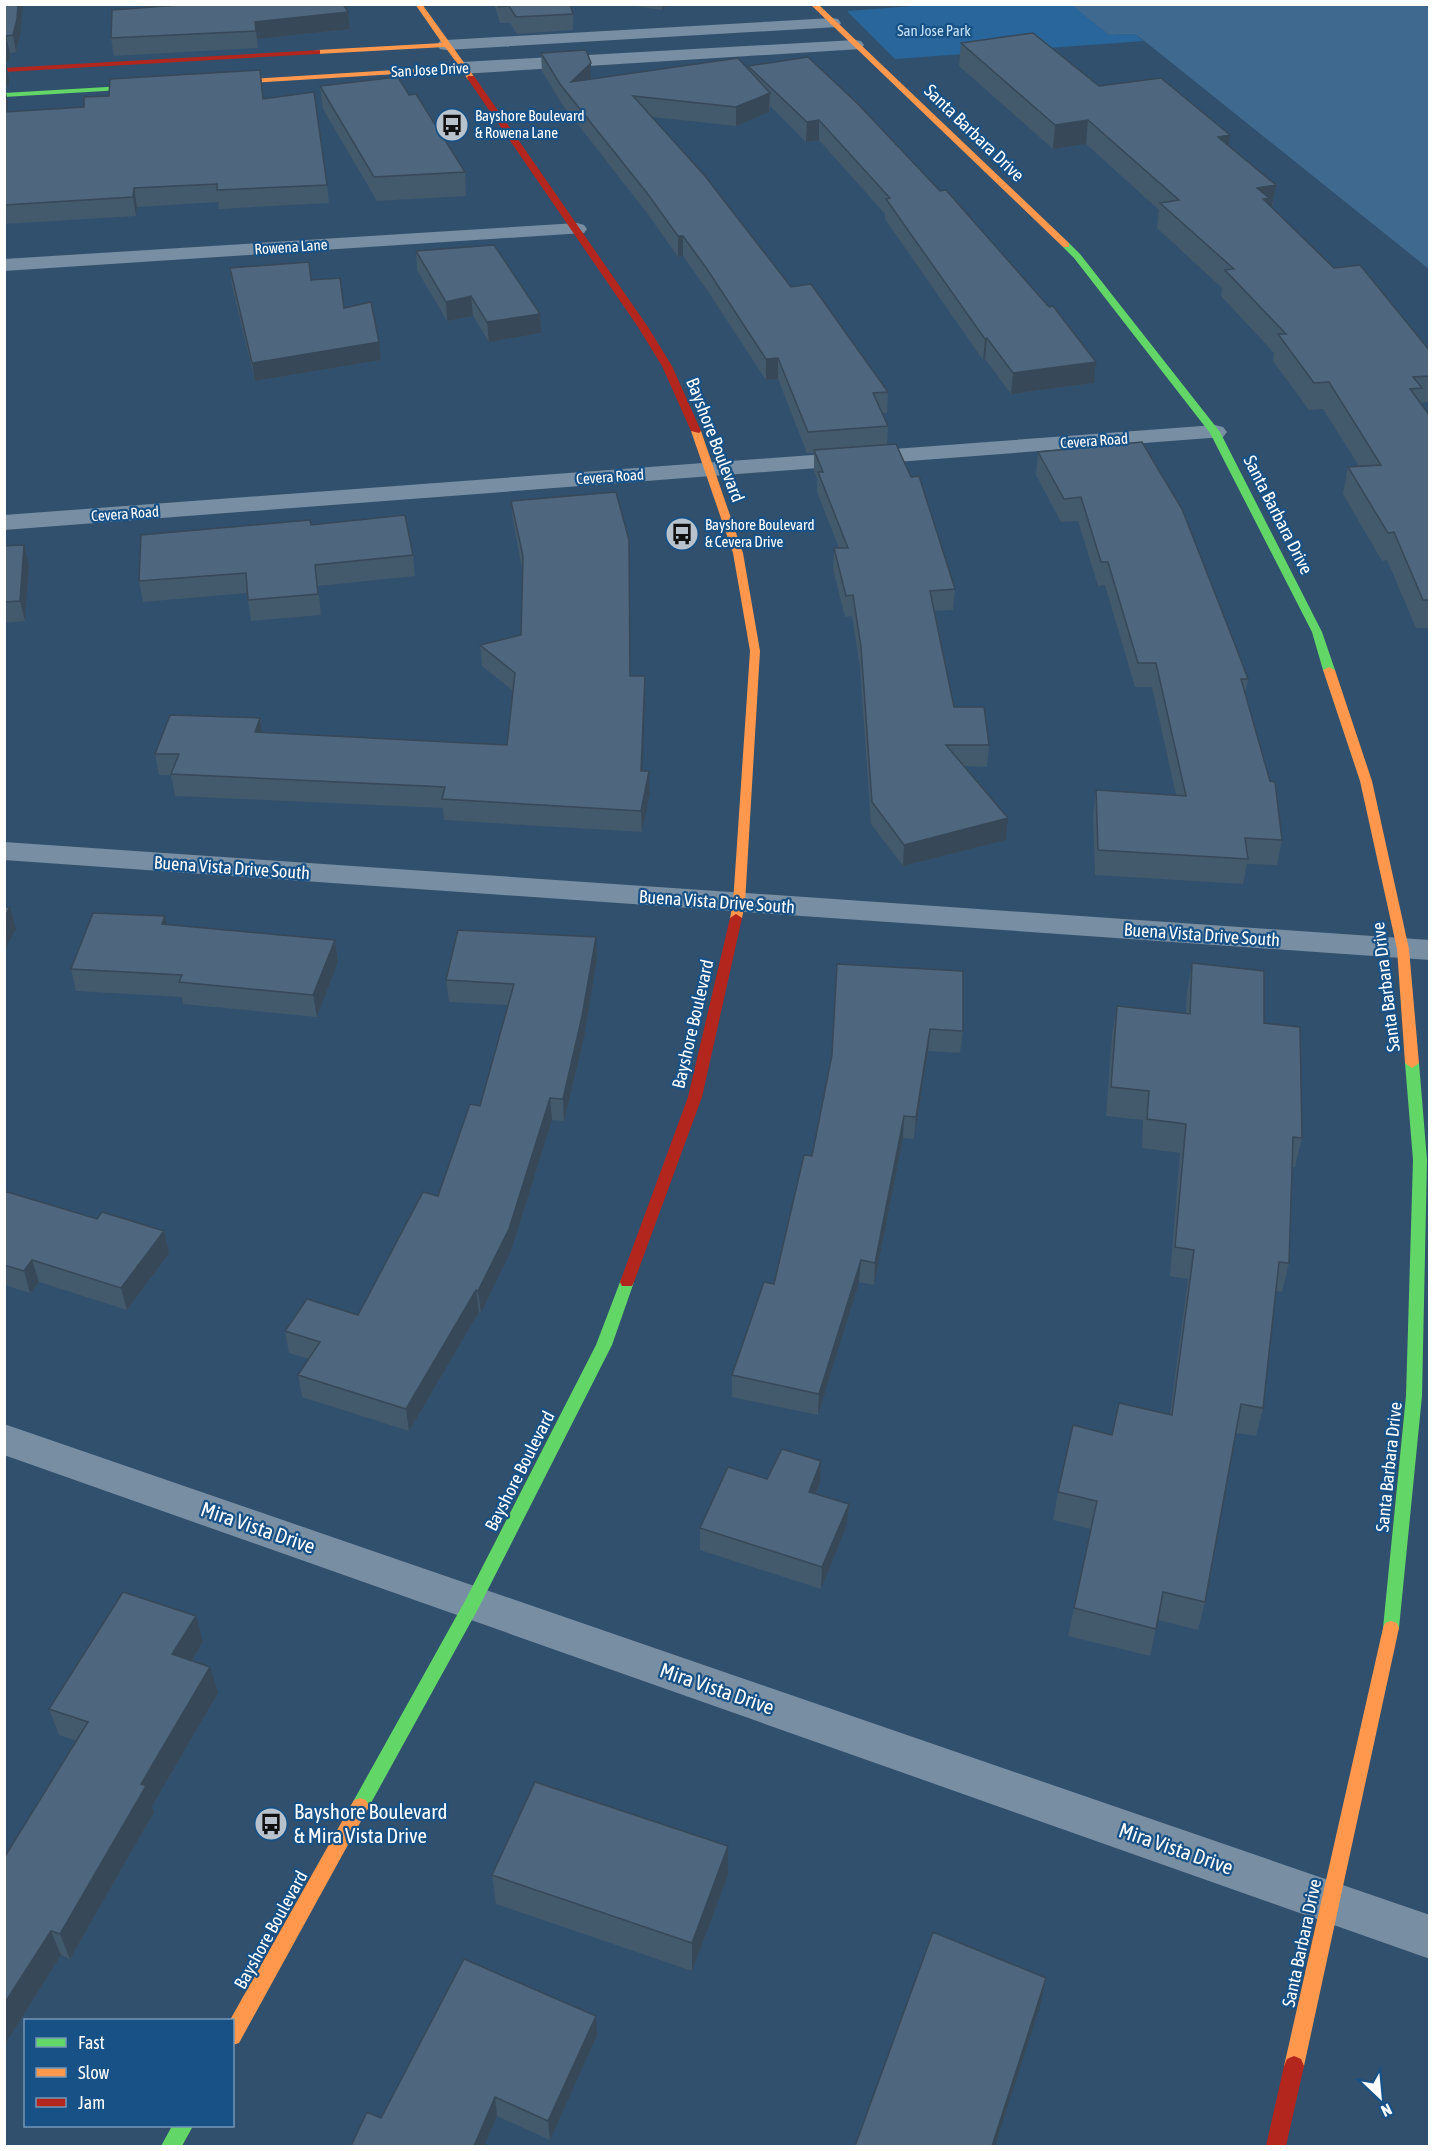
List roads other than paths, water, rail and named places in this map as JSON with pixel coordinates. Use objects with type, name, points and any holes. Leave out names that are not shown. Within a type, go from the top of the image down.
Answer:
[{"type":"street","name":"Bayshore Boulevard","points":[[234,2032],[472,1604],[604,1346],[695,1097],[739,903],[755,651],[738,553],[710,469],[690,413],[667,366],[643,327],[517,142],[462,69],[418,4]]},
{"type":"street","name":"Santa Barbara Drive","points":[[813,4],[1077,256],[1215,432],[1317,632],[1366,781],[1416,950],[1420,1160],[1414,1396],[1392,1625],[1276,2146]]},
{"type":"street","name":"San Jose Drive","points":[[4,70],[832,23]]},
{"type":"street","name":"San Jose Drive","points":[[204,83],[855,45]]},
{"type":"street","points":[[4,95],[169,85]]},
{"type":"street","name":"Rowena Lane","points":[[4,265],[577,229]]},
{"type":"street","name":"Cevera Road","points":[[4,523],[1215,432]]},
{"type":"street","name":"Buena Vista Drive South","points":[[4,851],[1416,950]]},
{"type":"street","name":"Mira Vista Drive","points":[[4,1439],[1430,1937]]},
{"type":"street","points":[[171,2146],[182,2127]]},
{"type":"place","name":"Bayshore Boulevard & Rowena Lane","points":[[452,125]]},
{"type":"place","name":"Bayshore Boulevard & Cevera Drive","points":[[682,534]]},
{"type":"place","name":"Bayshore Boulevard & Mira Vista Drive","points":[[271,1824]]},
{"type":"park label","name":"San Jose Park","points":[[934,31]]}]
